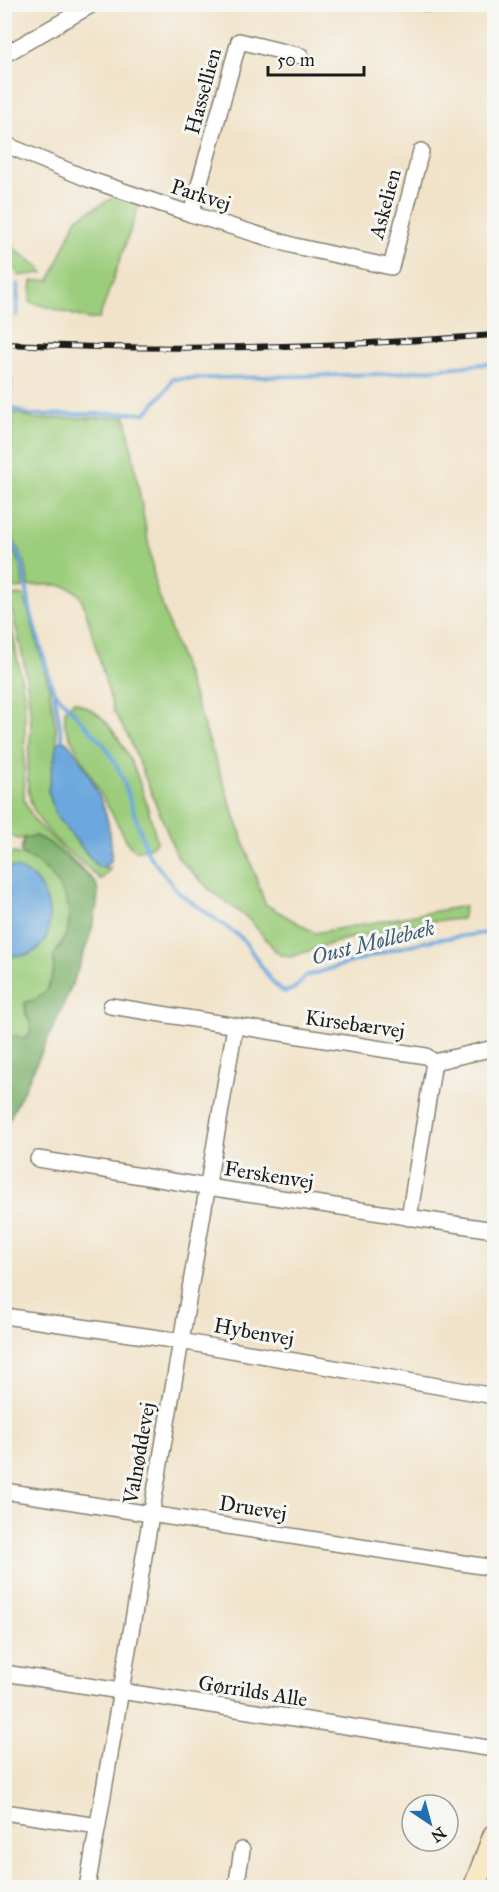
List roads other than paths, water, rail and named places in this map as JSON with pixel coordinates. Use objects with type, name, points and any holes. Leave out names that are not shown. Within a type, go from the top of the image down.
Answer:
[{"type":"street","points":[[4,55],[93,4]]},
{"type":"street","points":[[428,4],[435,4]]},
{"type":"street","name":"Hassellien","points":[[191,214],[239,41],[302,56]]},
{"type":"street","name":"Parkvej","points":[[4,144],[88,178],[191,214],[295,246],[391,267]]},
{"type":"street","name":"Askelien","points":[[391,267],[421,151]]},
{"type":"street","name":"Kirsebærvej","points":[[111,1006],[426,1056],[434,1062]]},
{"type":"street","name":"Valnøddevej","points":[[87,1887],[235,1027]]},
{"type":"street","points":[[409,1218],[434,1062],[495,1048]]},
{"type":"street","name":"Ferskenvej","points":[[38,1158],[207,1187],[495,1230]]},
{"type":"street","name":"Hybenvej","points":[[4,1316],[180,1341],[495,1396]]},
{"type":"street","name":"Druevej","points":[[4,1491],[495,1568]]},
{"type":"street","name":"Gørrilds Alle","points":[[4,1673],[495,1749]]},
{"type":"street","points":[[4,1812],[98,1826]]},
{"type":"street","points":[[474,1887],[495,1835]]},
{"type":"street","points":[[236,1887],[242,1850]]},
{"type":"water","points":[[62,739],[68,743],[81,761],[106,815],[109,826],[111,862],[103,867],[98,867],[56,816],[48,791],[57,744]]},
{"type":"water","points":[[11,867],[28,873],[40,886],[47,902],[50,919],[47,935],[39,948],[25,955],[5,954],[5,870]]},
{"type":"waterway","name":"Oust Møllebæk","points":[[4,264],[10,272]]},
{"type":"waterway","name":"Oust Møllebæk","points":[[17,315],[18,284]]},
{"type":"waterway","points":[[10,407],[30,415],[146,413],[167,389],[172,379],[387,374],[494,363]]},
{"type":"waterway","name":"Oust Møllebæk","points":[[4,481],[11,377]]},
{"type":"waterway","name":"Oust Møllebæk","points":[[4,528],[22,561],[31,613],[53,690],[106,747],[121,774],[148,854],[179,893],[243,939],[280,990],[286,992],[295,988],[306,976],[398,948],[433,940],[494,932]]},
{"type":"waterway","points":[[54,692],[62,739]]},
{"type":"railway","points":[[4,344],[249,347],[372,343],[494,335]]}]
